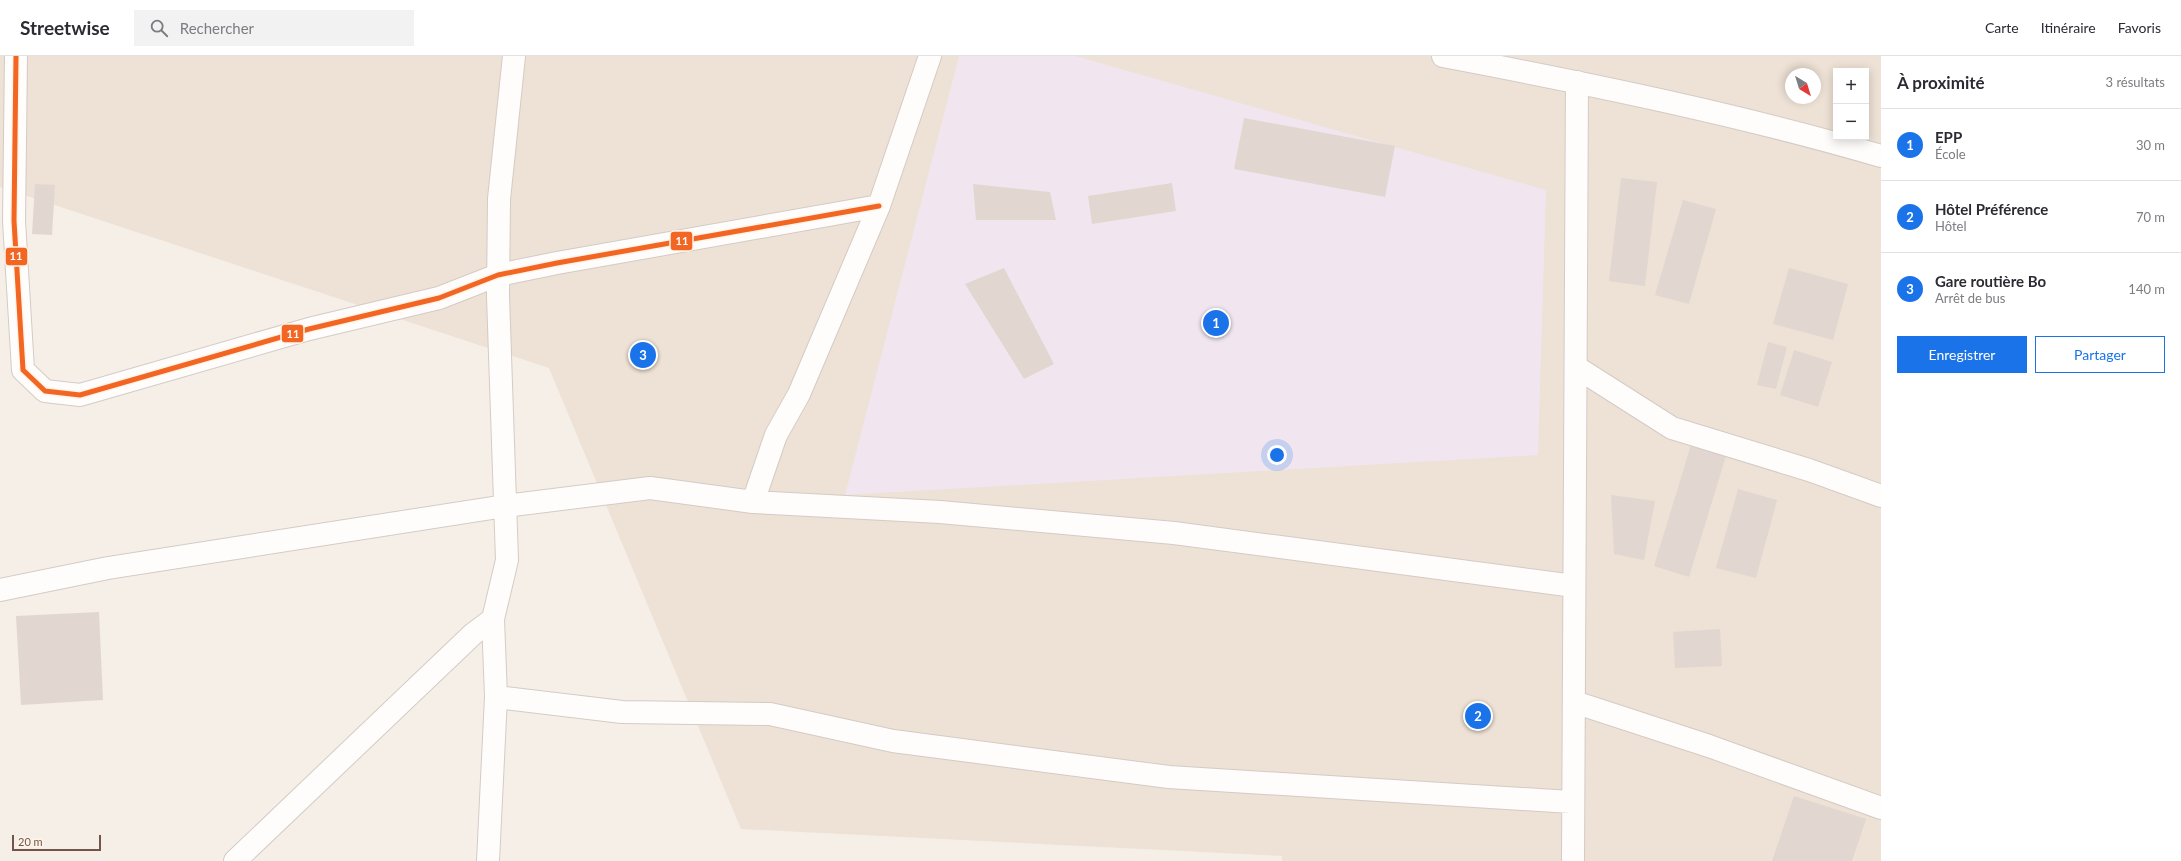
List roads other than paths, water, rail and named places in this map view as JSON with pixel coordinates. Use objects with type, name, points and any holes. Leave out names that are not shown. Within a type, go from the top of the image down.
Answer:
[{"type":"street","points":[[16,56],[14,221],[23,370],[46,391],[80,395],[309,329],[439,298],[498,275],[557,263],[879,206]]},
{"type":"street","points":[[488,861],[496,697],[494,619],[507,560],[498,275],[499,199],[514,56]]},
{"type":"street","points":[[753,502],[776,435],[799,394],[879,206],[930,56]]},
{"type":"street","points":[[1443,56],[1500,61],[1577,82],[1809,135],[1881,156]]},
{"type":"street","points":[[1572,861],[1577,82]]},
{"type":"street","points":[[1576,368],[1672,428],[1809,470],[1881,496]]},
{"type":"street","points":[[0,590],[108,568],[505,506],[650,488],[753,502],[940,512],[1174,533],[1574,586]]},
{"type":"street","points":[[235,861],[473,634],[494,619]]},
{"type":"street","points":[[496,697],[622,712],[770,714],[893,741],[1169,777],[1572,802]]},
{"type":"street","points":[[1574,702],[1709,746],[1881,808]]},
{"type":"place","name":"EPP","points":[[1216,323]]},
{"type":"place","name":"Gare routière Bo","points":[[643,355]]},
{"type":"place","name":"Hôtel Préférence","points":[[1478,716]]}]
